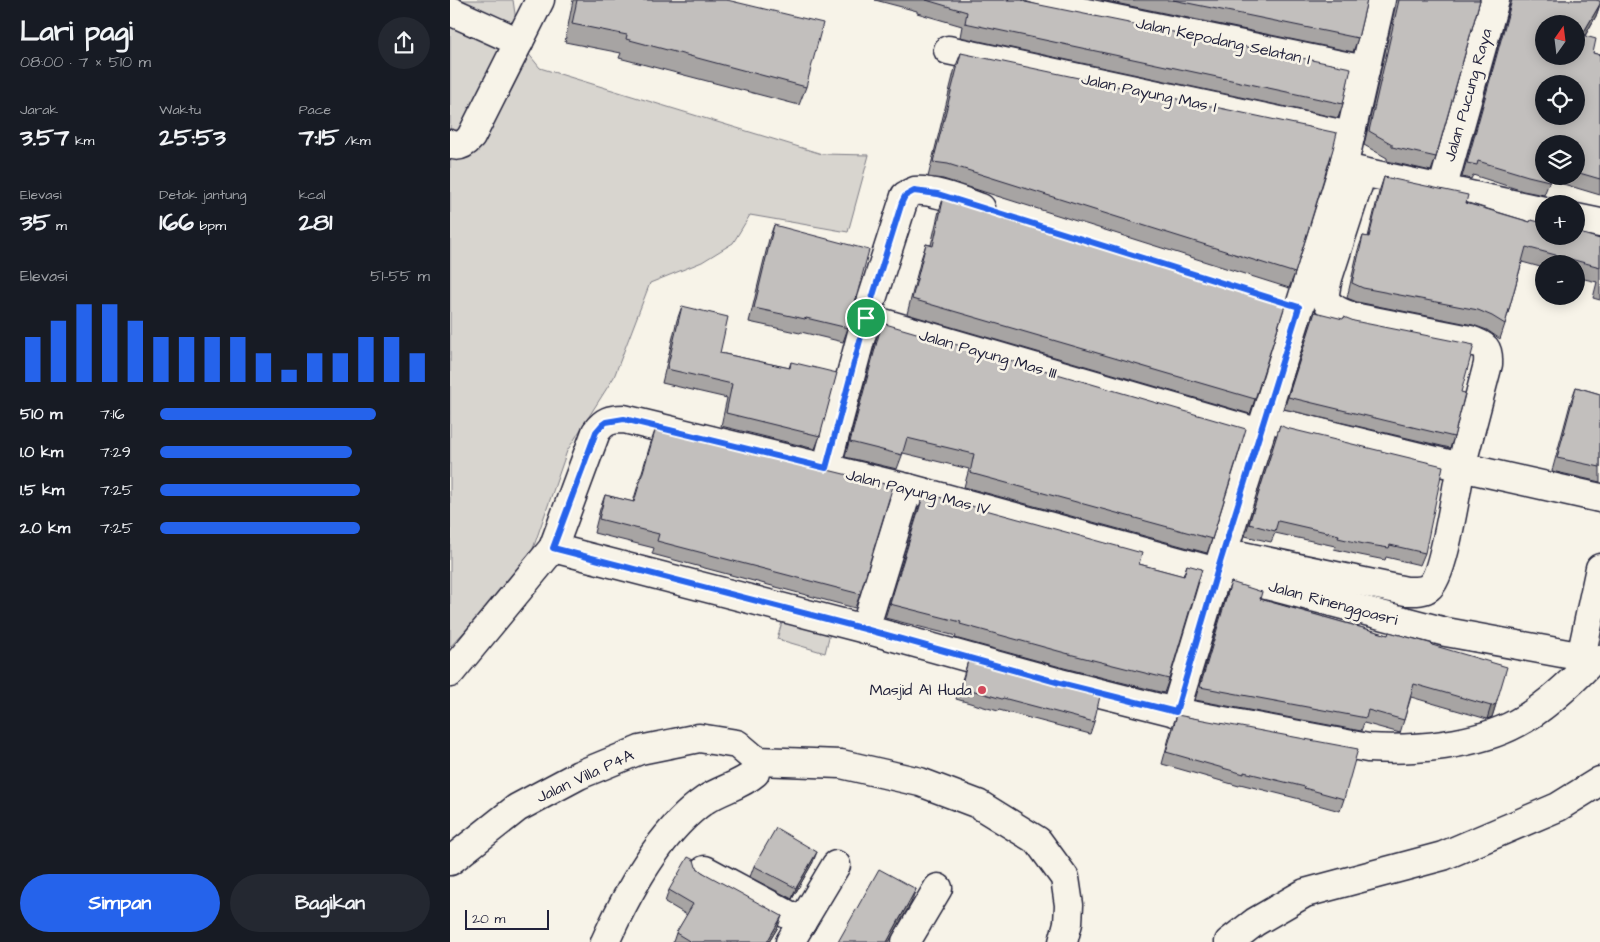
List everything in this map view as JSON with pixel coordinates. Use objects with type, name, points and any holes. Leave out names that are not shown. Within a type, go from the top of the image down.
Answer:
[{"type":"street","points":[[450,144],[458,146],[471,138],[540,0]]},
{"type":"street","name":"Jalan Kepodang Selatan I","points":[[1023,0],[1365,70]]},
{"type":"street","points":[[1242,556],[1406,592],[1420,591],[1429,587],[1437,577],[1442,559],[1461,467],[1488,364],[1488,353],[1483,346],[1470,340],[1354,317],[1336,310],[1329,304],[1325,296],[1352,170],[1350,136],[1381,0]]},
{"type":"street","name":"Jalan Pucung Raya","points":[[1442,190],[1495,0]]},
{"type":"street","points":[[450,11],[519,42]]},
{"type":"street","name":"Jalan Payung Mas I","points":[[948,50],[1350,136]]},
{"type":"street","points":[[1352,170],[1535,209]]},
{"type":"street","points":[[1176,712],[1217,572],[1272,428],[1290,304],[1352,170]]},
{"type":"street","points":[[826,468],[866,318],[905,196],[914,191],[938,194],[1005,215]]},
{"type":"street","points":[[1585,220],[1600,223]]},
{"type":"street","name":"Jalan Payung Mas III","points":[[866,318],[1272,428],[1600,498]]},
{"type":"street","name":"Jalan Payung Mas IV","points":[[553,548],[596,432],[606,422],[624,419],[908,488],[1217,572]]},
{"type":"street","points":[[865,629],[908,488]]},
{"type":"street","points":[[450,673],[553,548],[1176,712],[1368,748],[1390,750],[1440,746],[1489,735],[1518,723],[1573,682],[1591,659],[1600,568]]},
{"type":"street","name":"Jalan Rinenggoasri","points":[[1217,572],[1446,632],[1591,659]]},
{"type":"street","name":"Jalan Villa P4A","points":[[450,861],[517,808],[579,775],[640,750],[699,738],[737,744],[757,761]]},
{"type":"street","points":[[605,942],[626,899],[644,869],[675,825],[706,800],[746,780],[755,773],[757,761],[841,764],[920,782],[978,804],[1038,840],[1065,878],[1069,905],[1068,923],[1063,942]]},
{"type":"street","points":[[1229,942],[1256,922],[1305,893],[1443,856],[1558,807],[1600,781]]},
{"type":"street","points":[[706,870],[796,932],[836,865]]},
{"type":"street","points":[[906,942],[938,888]]},
{"type":"shaded area","points":[[450,0],[513,0],[519,42],[540,68],[822,154],[869,155],[848,232],[750,215],[733,243],[702,262],[650,283],[614,377],[567,451],[528,563],[450,647]]},
{"type":"shaded area","points":[[785,612],[832,625],[825,653],[777,639]]},
{"type":"building","points":[[577,0],[727,0],[823,23],[806,87],[626,39],[627,35],[572,24]]},
{"type":"building","points":[[926,0],[1022,0],[1351,68],[1343,104],[965,23],[967,12]]},
{"type":"building","points":[[1173,0],[1367,0],[1358,38]]},
{"type":"building","points":[[1399,0],[1480,0],[1436,157],[1392,147],[1392,144],[1369,131]]},
{"type":"building","points":[[1512,0],[1600,1],[1585,30],[1585,15],[1535,15],[1535,65],[1585,65],[1585,36],[1596,39],[1593,53],[1600,55],[1600,179],[1585,175],[1585,135],[1535,135],[1535,178],[1478,161],[1477,165],[1467,163]]},
{"type":"building","points":[[961,53],[1337,133],[1295,273],[948,164],[933,162]]},
{"type":"building","points":[[1384,177],[1468,195],[1466,203],[1530,222],[1531,220],[1535,221],[1535,245],[1585,245],[1585,235],[1600,239],[1600,267],[1585,263],[1585,255],[1556,255],[1526,247],[1505,324],[1478,310],[1363,288],[1352,283],[1363,236],[1369,237]]},
{"type":"building","points":[[944,196],[1286,302],[1255,399],[912,299],[926,244],[933,246]]},
{"type":"building","points":[[774,225],[869,250],[848,328],[754,308]]},
{"type":"building","points":[[682,306],[728,317],[720,353],[790,368],[791,362],[837,373],[820,436],[726,413],[732,384],[667,369]]},
{"type":"building","points":[[1315,312],[1474,345],[1461,392],[1465,393],[1454,437],[1288,397]]},
{"type":"building","points":[[882,323],[1246,429],[1212,539],[970,473],[974,454],[907,438],[902,455],[850,442]]},
{"type":"building","points":[[1576,387],[1600,394],[1600,467],[1557,458]]},
{"type":"building","points":[[1280,425],[1443,466],[1425,553],[1390,545],[1389,548],[1364,544],[1338,538],[1339,535],[1278,521],[1275,531],[1249,524]]},
{"type":"building","points":[[656,428],[893,486],[860,594],[657,541],[659,534],[599,519],[605,495],[634,502]]},
{"type":"building","points":[[924,493],[1142,553],[1139,564],[1184,576],[1187,565],[1202,569],[1169,679],[1069,654],[960,624],[961,622],[890,604]]},
{"type":"building","points":[[1231,582],[1262,592],[1260,599],[1388,635],[1389,632],[1433,644],[1507,667],[1496,704],[1491,706],[1414,684],[1404,720],[1368,710],[1366,718],[1200,687]]},
{"type":"building","points":[[968,661],[1100,696],[1094,722],[961,687]]},
{"type":"building","points":[[1177,715],[1358,749],[1344,799],[1305,787],[1244,772],[1244,774],[1166,752]]},
{"type":"building","points":[[776,828],[817,852],[796,888],[754,866]]},
{"type":"building","points":[[688,857],[694,860],[696,867],[702,872],[782,916],[767,942],[691,942],[676,933],[693,904],[669,890]]},
{"type":"building","points":[[879,869],[916,889],[887,942],[838,942]]},
{"type":"place","name":"Masjid Al Huda","points":[[982,690]]},
{"type":"route","points":[[914,191],[938,194],[1299,307],[1176,712],[553,548],[596,432],[606,422],[624,419],[826,468],[866,318],[902,202],[905,196],[914,191]]}]
